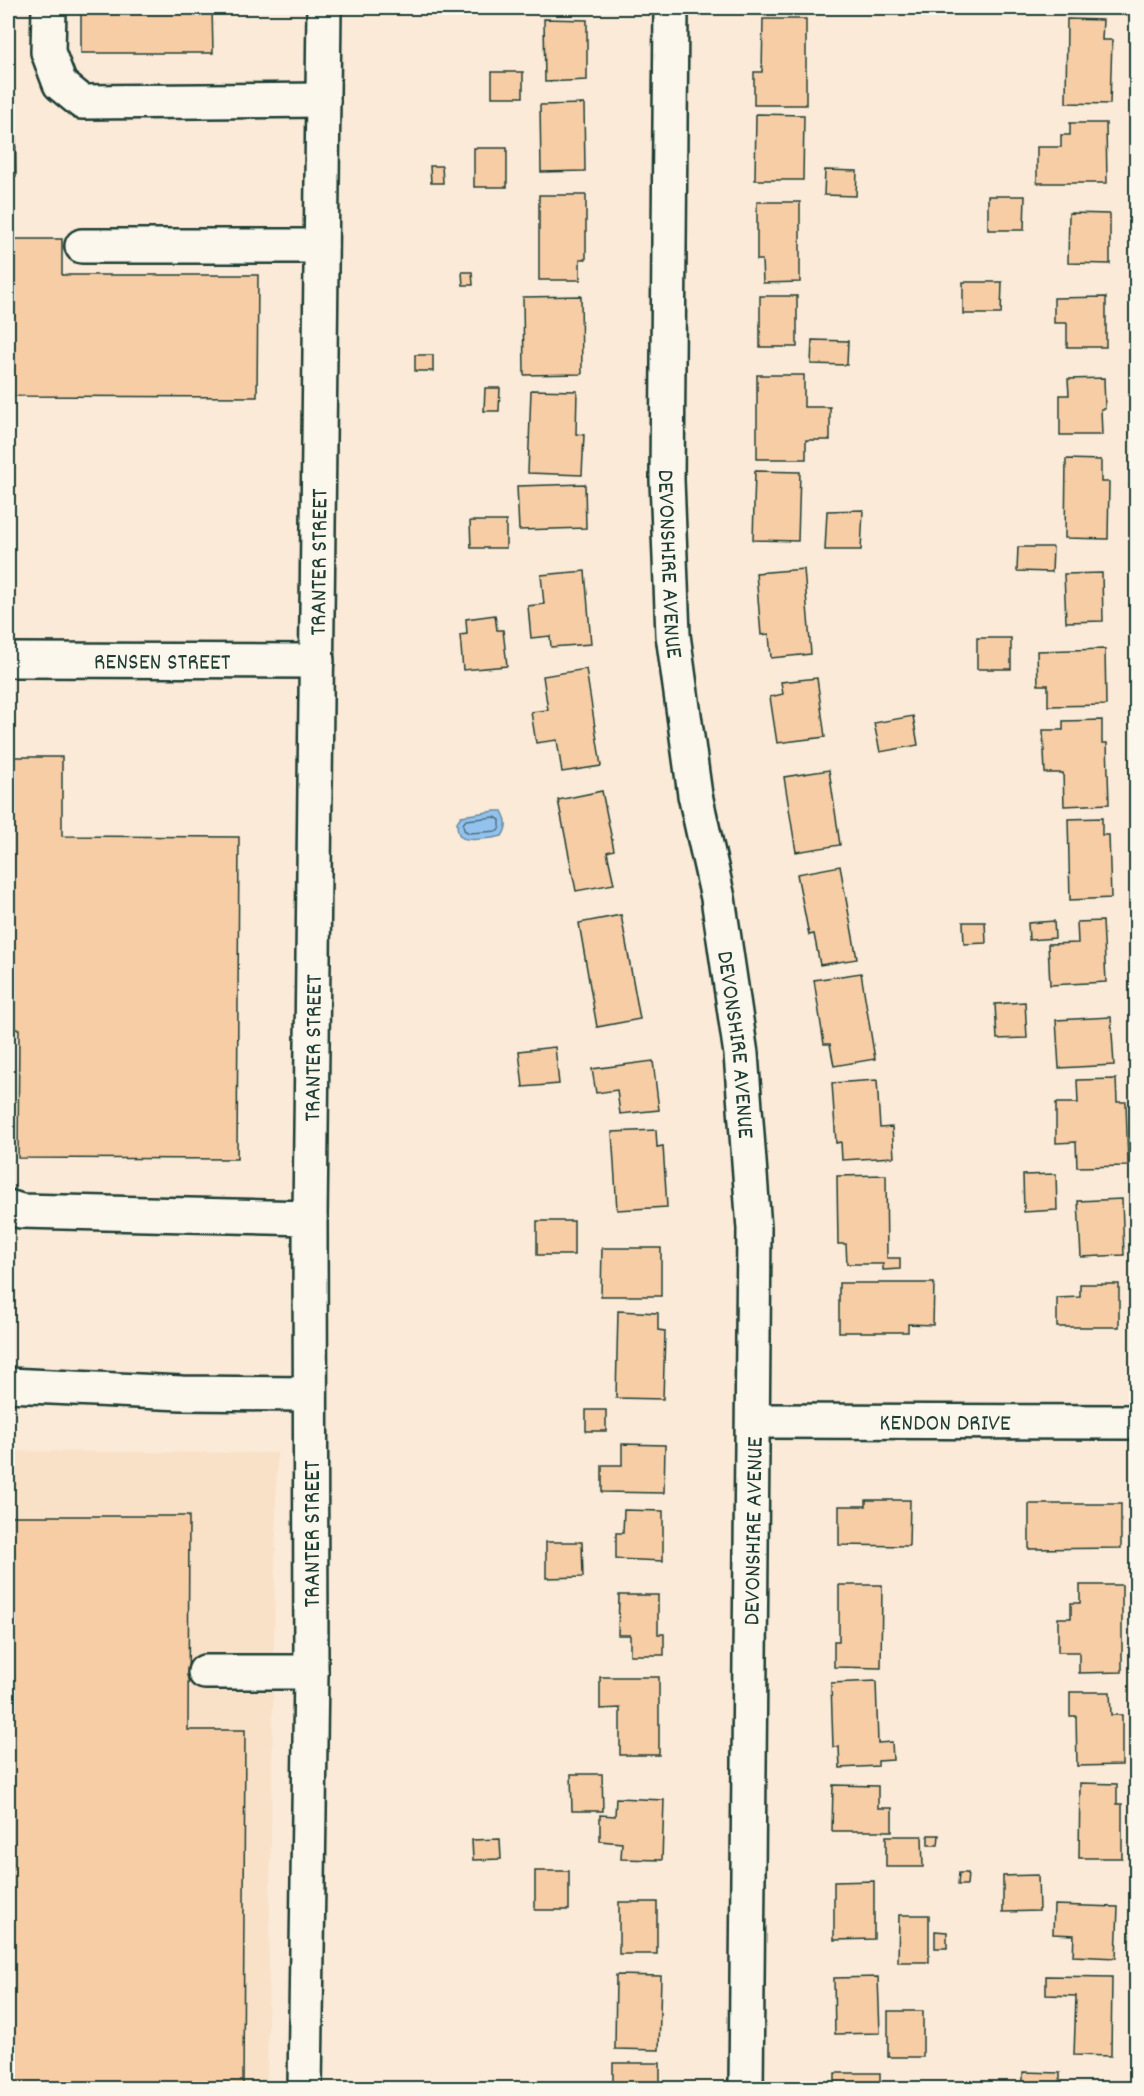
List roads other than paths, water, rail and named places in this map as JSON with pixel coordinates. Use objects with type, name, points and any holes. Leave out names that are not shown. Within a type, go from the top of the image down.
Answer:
[{"type":"street","points":[[49,8],[48,52],[60,84],[82,102],[323,100]]},
{"type":"street","name":"TRANTER STREET","points":[[305,2088],[311,1672],[310,1218],[324,8]]},
{"type":"street","name":"DEVONSHIRE AVENUE","points":[[671,8],[668,480],[673,635],[695,795],[718,898],[741,1054],[754,1229],[746,2088]]},
{"type":"street","points":[[82,246],[321,246]]},
{"type":"street","name":"RENSEN STREET","points":[[8,660],[317,661]]},
{"type":"street","points":[[8,1207],[21,1211],[310,1218]]},
{"type":"street","points":[[8,1385],[171,1393],[310,1394]]},
{"type":"street","name":"KENDON DRIVE","points":[[753,1421],[1137,1422]]},
{"type":"street","points":[[205,1672],[311,1672]]},
{"type":"water","points":[[502,811],[505,817],[506,827],[502,836],[487,839],[461,837],[457,830],[457,822],[461,816]]}]
